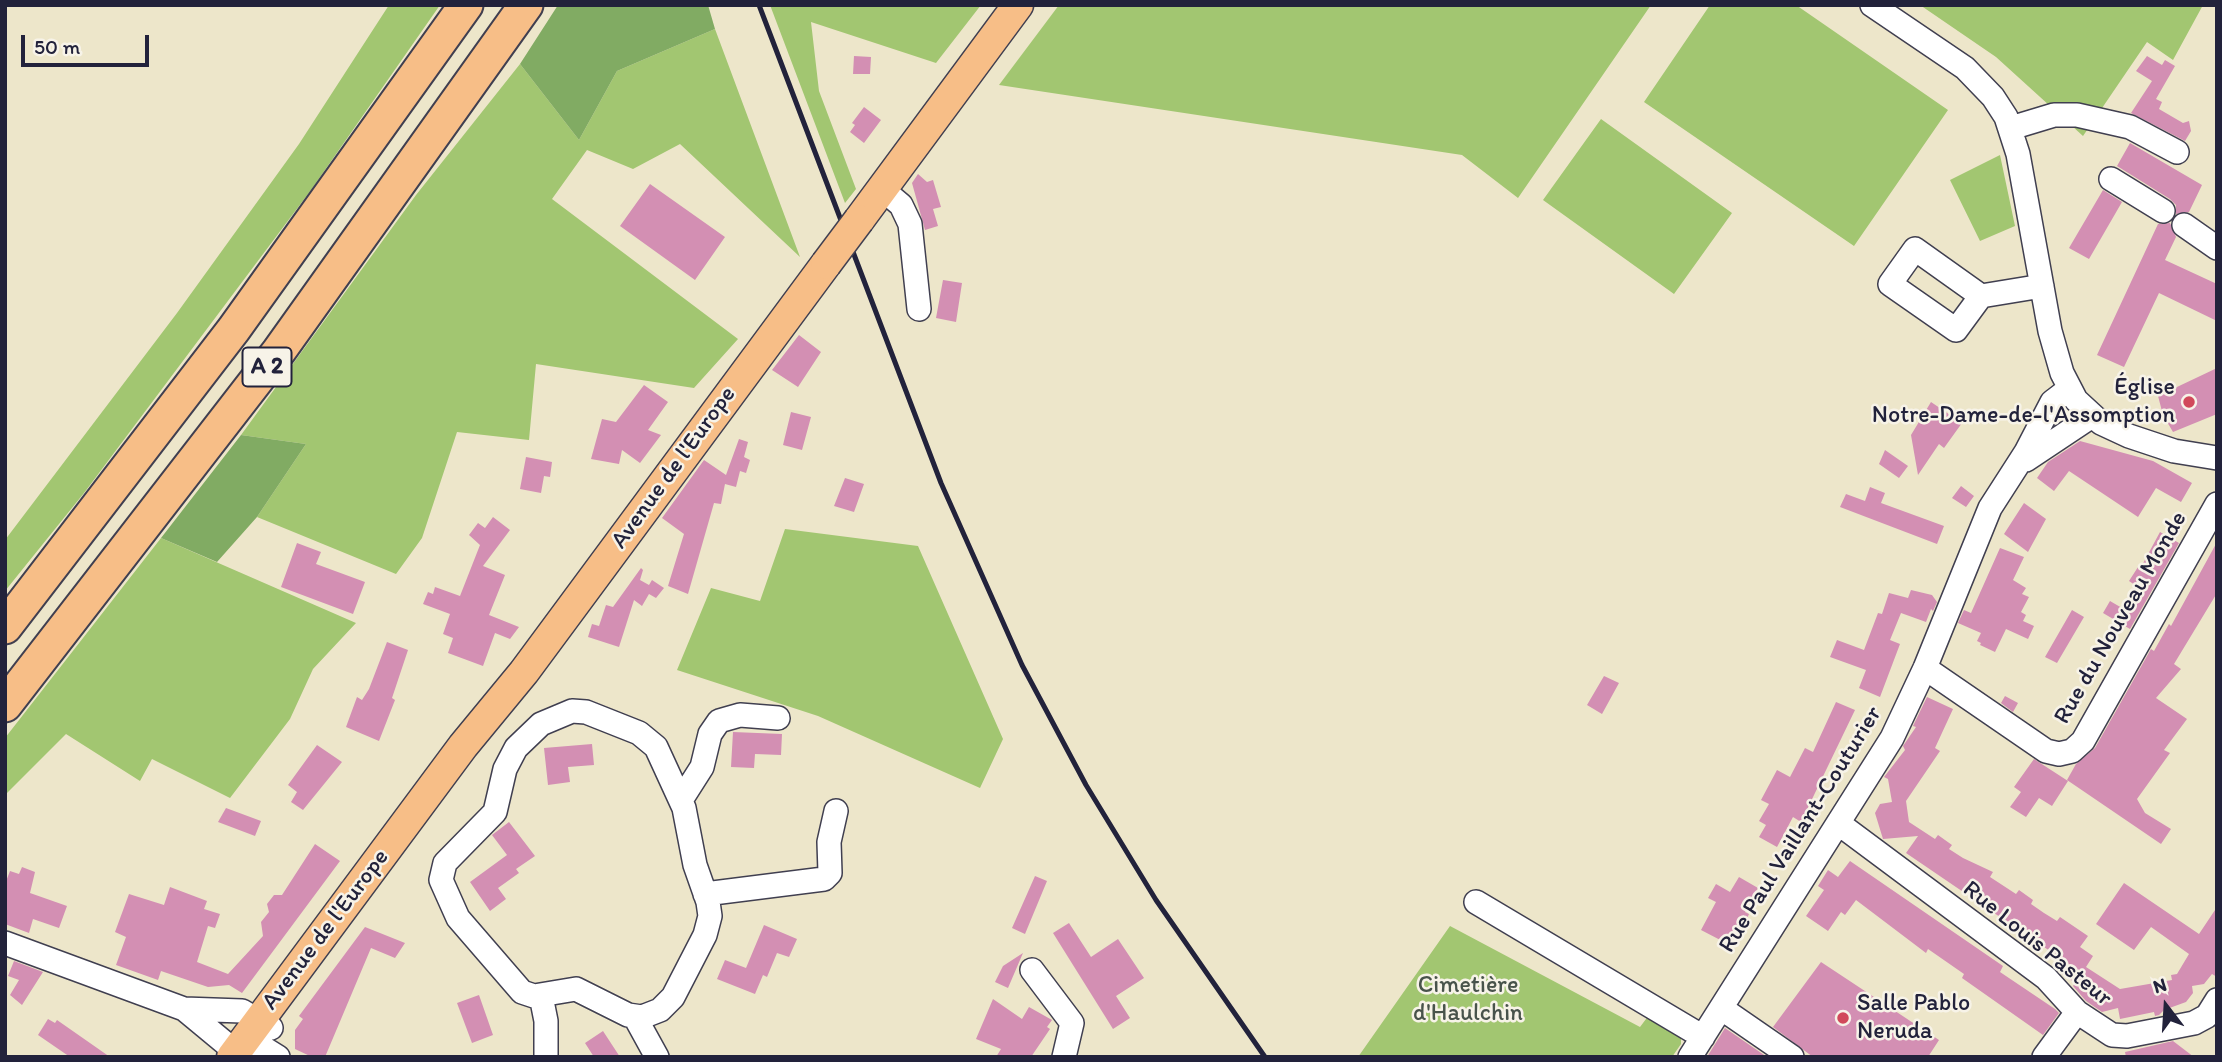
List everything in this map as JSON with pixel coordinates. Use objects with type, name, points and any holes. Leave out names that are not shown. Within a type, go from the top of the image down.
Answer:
[{"type":"highway","name":"A 2","points":[[5,627],[234,329],[466,5]]},
{"type":"highway","name":"A 2","points":[[5,705],[279,351],[526,5]]},
{"type":"main road","points":[[881,189],[1018,5]]},
{"type":"main road","name":"Avenue de l'Europe","points":[[252,1045],[397,861],[475,750],[524,672],[881,189]]},
{"type":"street","points":[[1872,5],[1965,68],[1993,97],[2011,128],[2054,345],[2068,389],[2092,416],[2147,443],[2217,458]]},
{"type":"street","points":[[2011,128],[2054,115],[2077,116],[2130,127],[2178,152]]},
{"type":"street","points":[[2111,179],[2163,212]]},
{"type":"street","points":[[881,189],[901,205],[910,224],[919,309]]},
{"type":"street","points":[[2184,225],[2217,248]]},
{"type":"street","points":[[1981,296],[2042,286]]},
{"type":"street","name":"Rue Paul Vaillant-Couturier","points":[[1689,1057],[1892,738],[1925,668],[1985,519],[2052,402],[2068,389]]},
{"type":"street","name":"Rue Paul Vaillant-Couturier","points":[[2013,471],[2039,449],[2092,416]]},
{"type":"street","name":"Rue du Nouveau Monde","points":[[1925,668],[2046,751],[2059,754],[2072,751],[2082,741],[2217,503]]},
{"type":"street","points":[[635,1017],[660,1010],[673,998],[708,926],[709,908],[695,865],[681,800],[651,741],[586,712],[556,715],[541,724],[516,748],[505,769],[495,812],[449,858],[442,869],[441,880],[458,918],[516,987],[528,995],[541,996],[576,989],[635,1017],[656,1057]]},
{"type":"street","points":[[681,800],[702,767],[710,734],[719,722],[740,715],[778,719]]},
{"type":"street","points":[[705,894],[824,879],[830,873],[829,842],[836,811]]},
{"type":"street","name":"Rue Louis Pasteur","points":[[1838,823],[2046,978],[2077,1012],[2105,1032],[2119,1036],[2185,1025],[2213,1015]]},
{"type":"street","points":[[1476,902],[1703,1037]]},
{"type":"street","points":[[5,943],[184,1009],[252,1045]]},
{"type":"street","points":[[1031,970],[1072,1023],[1064,1057]]},
{"type":"street","points":[[541,996],[546,1021],[546,1057]]},
{"type":"street","points":[[1721,1008],[1792,1057]]},
{"type":"street","points":[[184,1009],[200,1012],[235,1010],[252,1045]]},
{"type":"street","points":[[2044,1057],[2077,1012]]},
{"type":"green space","points":[[389,5],[440,5],[311,190],[84,493],[5,591],[5,540],[177,313],[299,144]]},
{"type":"green space","points":[[558,5],[708,5],[715,29],[617,71],[579,140],[520,64]]},
{"type":"green space","points":[[770,5],[981,5],[936,63],[811,22],[819,91],[856,189],[845,203]]},
{"type":"green space","points":[[1059,5],[1651,5],[1518,198],[1462,155],[999,85]]},
{"type":"green space","points":[[1710,5],[1796,5],[1948,110],[1854,246],[1644,102]]},
{"type":"green space","points":[[1920,5],[2203,5],[2173,60],[2147,42],[2083,136],[1996,57]]},
{"type":"green space","points":[[715,29],[800,257],[680,144],[633,169],[587,150],[552,199],[738,339],[694,388],[536,364],[529,440],[457,432],[422,538],[396,574],[257,517],[306,444],[241,435],[416,195],[520,64],[579,140],[617,71]]},
{"type":"green space","points":[[1601,119],[1732,213],[1674,294],[1543,200]]},
{"type":"green space","points":[[2000,155],[2015,226],[1980,241],[1950,180]]},
{"type":"green space","points":[[241,435],[306,444],[257,517],[217,562],[161,538]]},
{"type":"green space","points":[[785,529],[918,546],[1003,739],[980,788],[818,716],[677,670],[711,588],[760,601]]},
{"type":"green space","points":[[161,538],[356,623],[313,669],[290,719],[230,798],[152,759],[140,781],[66,734],[5,795],[5,738]]},
{"type":"green space","name":"Cimetière d'Haulchin","points":[[1450,926],[1640,1027],[1649,1015],[1681,1035],[1681,1044],[1672,1057],[1358,1057]]},
{"type":"building","points":[[854,56],[871,57],[870,74],[853,74]]},
{"type":"building","points":[[2147,56],[2162,65],[2165,60],[2175,66],[2156,99],[2162,102],[2159,109],[2183,123],[2189,121],[2191,131],[2185,141],[2131,113],[2152,81],[2136,71]]},
{"type":"building","points":[[864,107],[881,120],[864,143],[850,132],[855,125],[852,123]]},
{"type":"building","points":[[2130,143],[2202,185],[2189,212],[2176,214],[2176,205],[2170,199],[2117,166]]},
{"type":"building","points":[[918,174],[927,182],[933,180],[941,207],[933,209],[938,226],[925,230],[912,183]]},
{"type":"building","points":[[650,184],[725,237],[695,280],[620,226]]},
{"type":"building","points":[[2103,190],[2122,202],[2089,259],[2069,248]]},
{"type":"building","points":[[2170,223],[2176,237],[2165,260],[2217,284],[2217,321],[2159,293],[2124,367],[2097,355],[2158,224]]},
{"type":"building","points":[[943,280],[962,283],[956,322],[936,318]]},
{"type":"building","points":[[799,335],[821,352],[798,387],[772,370]]},
{"type":"building","name":"Église Notre-Dame-de-l'Assomption","points":[[2217,368],[2217,414],[2173,432],[2163,415],[2158,396]]},
{"type":"building","points":[[644,385],[668,402],[648,430],[661,435],[640,463],[622,450],[619,464],[591,459],[602,419],[616,422]]},
{"type":"building","points":[[1931,402],[1962,423],[1944,448],[1939,444],[1918,475],[1911,435]]},
{"type":"building","points":[[791,412],[811,417],[802,450],[783,445]]},
{"type":"building","points":[[739,439],[748,442],[744,457],[750,460],[746,473],[740,471],[736,487],[725,484],[721,504],[714,503],[688,594],[668,586],[684,534],[662,518],[704,460],[726,475]]},
{"type":"building","points":[[2080,441],[2153,461],[2192,483],[2181,502],[2156,488],[2138,517],[2069,471],[2054,491],[2037,478],[2048,462]]},
{"type":"building","points":[[1885,450],[1908,466],[1899,478],[1879,464]]},
{"type":"building","points":[[526,457],[552,462],[550,477],[544,476],[541,493],[520,489]]},
{"type":"building","points":[[845,478],[864,484],[854,512],[834,506]]},
{"type":"building","points":[[1961,486],[1974,496],[1966,507],[1952,498]]},
{"type":"building","points":[[1870,487],[1885,493],[1881,503],[1944,526],[1937,544],[1840,507],[1846,494],[1865,501]]},
{"type":"building","points":[[2024,503],[2046,519],[2028,552],[2004,534]]},
{"type":"building","points":[[493,517],[510,530],[483,566],[505,575],[489,615],[519,627],[510,639],[495,633],[483,666],[448,653],[453,638],[443,634],[450,614],[423,604],[428,592],[433,594],[435,587],[460,596],[480,545],[469,535],[478,523],[485,528]]},
{"type":"building","points":[[2160,532],[2179,543],[2130,629],[2103,613],[2110,601],[2122,608],[2135,585],[2129,581],[2138,567],[2140,569]]},
{"type":"building","points":[[2217,542],[2217,593],[2174,664],[2181,669],[2156,698],[2187,719],[2164,750],[2170,753],[2137,799],[2145,813],[2171,829],[2161,844],[2067,780],[2076,764],[2095,748],[2151,649],[2154,651],[2169,624],[2171,626]]},
{"type":"building","points":[[297,543],[321,552],[316,564],[365,582],[353,614],[281,587]]},
{"type":"building","points":[[2000,548],[2024,557],[2013,580],[2026,588],[2022,594],[2029,597],[2021,612],[2026,615],[2023,621],[2034,626],[2028,639],[2006,629],[1995,652],[1977,641],[1981,633],[1958,623],[1964,610],[1971,613]]},
{"type":"building","points":[[641,568],[643,570],[640,580],[649,585],[652,580],[664,588],[656,598],[649,594],[642,606],[634,600],[619,647],[588,637],[592,624],[599,626],[606,605],[613,607]]},
{"type":"building","points":[[1911,590],[1932,595],[1937,602],[1926,622],[1901,613],[1890,640],[1900,644],[1880,697],[1859,688],[1866,670],[1830,657],[1837,640],[1864,650],[1889,593],[1908,598]]},
{"type":"building","points":[[2072,610],[2084,617],[2057,663],[2045,657]]},
{"type":"building","points":[[387,642],[408,650],[392,698],[395,700],[379,741],[346,727],[357,697],[362,700],[369,689]]},
{"type":"building","points":[[1604,676],[1619,683],[1602,714],[1587,705]]},
{"type":"building","points":[[2005,696],[2018,703],[2013,712],[2001,703]]},
{"type":"building","points":[[1927,697],[1953,709],[1935,748],[1940,751],[1906,801],[1909,822],[1935,839],[1938,835],[1952,845],[1949,849],[1993,872],[1990,877],[2016,894],[2019,890],[2033,900],[2031,904],[2044,913],[2057,921],[2060,917],[2088,936],[2080,947],[2093,956],[2086,967],[2120,989],[2172,980],[2171,975],[2177,974],[2189,954],[2151,927],[2134,950],[2096,924],[2124,883],[2199,934],[2217,907],[2217,977],[2212,974],[2204,984],[2192,986],[2193,993],[2186,1002],[2164,1010],[2159,1015],[2155,1016],[2154,1012],[2120,1019],[2118,1008],[2102,1012],[2086,1001],[2073,986],[2075,983],[2062,974],[2069,964],[1906,853],[1918,836],[1883,839],[1875,813],[1880,804],[1892,802],[1888,779],[1884,777],[1905,750],[1903,746],[1916,727],[1913,726]]},
{"type":"building","points":[[1836,702],[1855,710],[1801,822],[1793,817],[1777,847],[1759,837],[1766,825],[1759,821],[1769,804],[1761,800],[1777,770],[1790,777],[1805,748],[1813,752]]},
{"type":"building","points":[[733,732],[782,734],[781,755],[755,754],[754,768],[731,767]]},
{"type":"building","points":[[592,744],[594,765],[568,767],[570,782],[548,785],[544,748]]},
{"type":"building","points":[[317,745],[342,762],[303,810],[291,802],[297,792],[288,785]]},
{"type":"building","points":[[2034,759],[2068,781],[2052,806],[2039,798],[2026,817],[2010,807],[2021,792],[2014,787]]},
{"type":"building","points":[[226,808],[261,821],[255,836],[218,822]]},
{"type":"building","points":[[509,822],[535,856],[516,869],[519,873],[498,888],[506,899],[490,911],[470,882],[507,855],[492,835]]},
{"type":"building","points":[[315,844],[340,861],[242,993],[229,985],[208,987],[161,971],[158,980],[116,965],[126,937],[115,932],[129,894],[164,905],[170,887],[207,901],[204,909],[220,914],[215,928],[208,926],[197,962],[228,974],[263,936],[261,922],[269,912],[267,904],[274,895],[282,895]]},
{"type":"building","points":[[1850,861],[2003,966],[2000,972],[2055,1009],[2059,1013],[2043,1035],[1962,978],[1964,974],[1928,949],[1926,953],[1856,900],[1845,915],[1841,912],[1828,931],[1806,916],[1824,890],[1818,886],[1828,870],[1838,877]]},
{"type":"building","points":[[22,867],[35,872],[30,893],[67,906],[59,928],[33,919],[29,933],[5,924],[5,884],[10,871],[19,874]]},
{"type":"building","points":[[1035,876],[1047,881],[1025,934],[1012,928]]},
{"type":"building","points":[[1739,877],[1758,888],[1745,912],[1749,914],[1743,927],[1739,924],[1728,944],[1701,930],[1716,902],[1708,898],[1716,884],[1730,892]]},
{"type":"building","points":[[1069,923],[1091,957],[1118,939],[1144,978],[1116,996],[1130,1018],[1113,1029],[1053,933]]},
{"type":"building","points":[[764,925],[797,939],[789,957],[777,953],[767,977],[763,975],[755,994],[717,979],[725,960],[746,968]]},
{"type":"building","points":[[365,927],[405,943],[395,958],[371,948],[325,1057],[312,1057],[295,1049],[295,1030],[303,1019],[299,1016]]},
{"type":"building","points":[[1023,953],[1008,988],[995,982],[1003,966]]},
{"type":"building","points":[[14,961],[43,972],[22,1005],[10,995],[19,980],[8,976]]},
{"type":"building","name":"Salle Pablo Neruda","points":[[1821,962],[1939,1040],[1928,1057],[1813,1057],[1773,1027]]},
{"type":"building","points":[[479,995],[493,1035],[472,1043],[457,1003]]},
{"type":"building","points":[[993,999],[1022,1019],[1029,1007],[1052,1020],[1047,1027],[1050,1029],[1031,1057],[996,1057],[1001,1049],[976,1039]]},
{"type":"building","points":[[48,1019],[55,1023],[57,1020],[110,1057],[70,1057],[38,1035]]},
{"type":"building","points":[[1725,1028],[1767,1057],[1707,1057]]},
{"type":"building","points":[[603,1031],[620,1057],[594,1057],[585,1043]]},
{"type":"building","points":[[2173,1041],[2194,1057],[2126,1057],[2125,1052]]},
{"type":"railway","points":[[759,5],[941,483],[1022,665],[1086,785],[1156,900],[1265,1057]]},
{"type":"place","name":"Église Notre-Dame-de-l'Assomption","points":[[2189,402]]},
{"type":"place","name":"Salle Pablo Neruda","points":[[1843,1018]]}]
